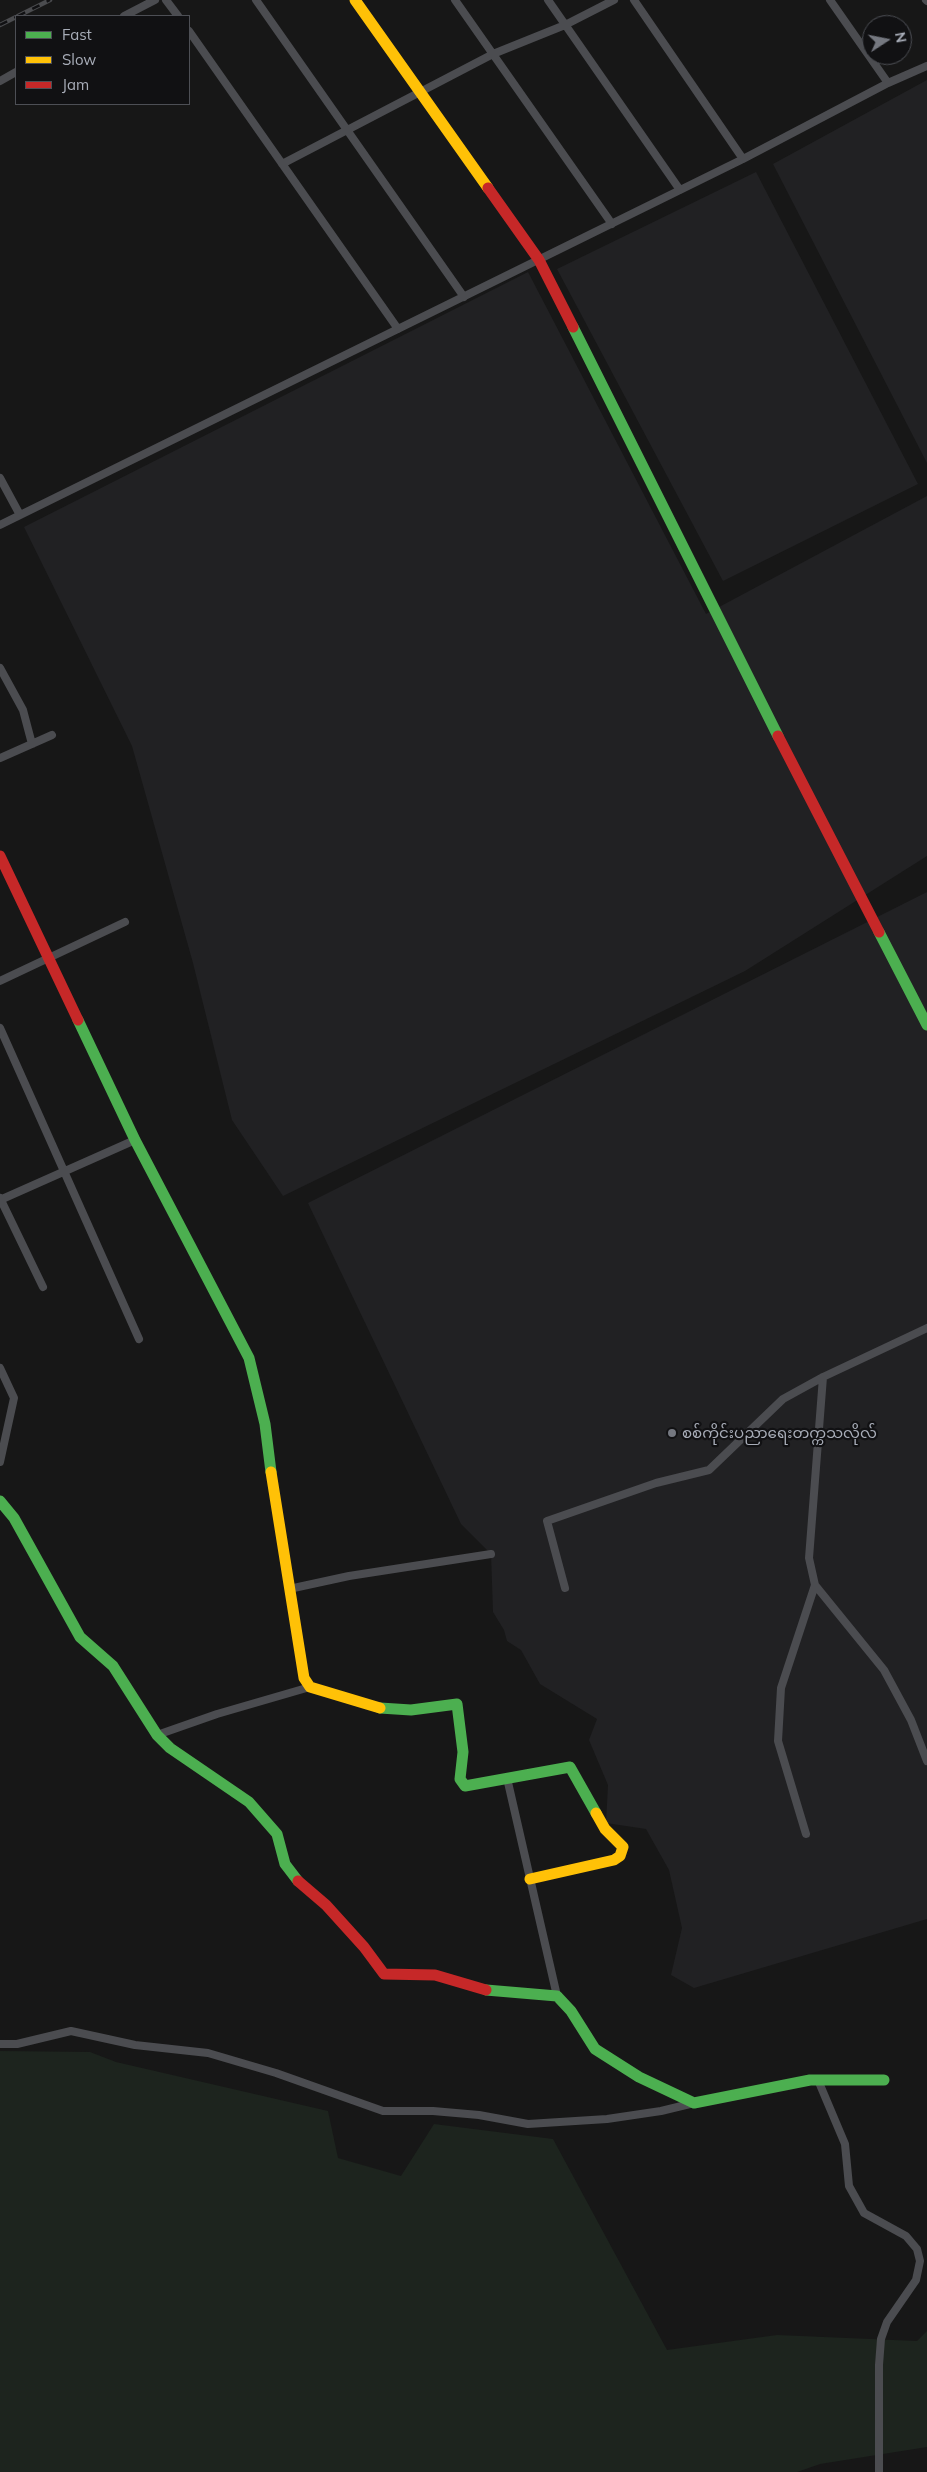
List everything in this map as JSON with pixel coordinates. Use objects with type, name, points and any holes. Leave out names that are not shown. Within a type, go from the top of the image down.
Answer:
[{"type":"street","points":[[126,15],[155,0]]},
{"type":"street","points":[[166,0],[177,15]]},
{"type":"street","points":[[256,0],[464,297]]},
{"type":"street","points":[[355,0],[538,260],[823,825],[927,1025]]},
{"type":"street","points":[[455,0],[612,224]]},
{"type":"street","points":[[548,0],[680,190]]},
{"type":"street","points":[[282,164],[347,132],[493,54],[565,25],[614,0]]},
{"type":"street","points":[[634,0],[743,159]]},
{"type":"street","points":[[830,0],[888,83]]},
{"type":"street","points":[[190,32],[398,329]]},
{"type":"street","points":[[0,525],[743,159],[888,83],[927,66]]},
{"type":"street","points":[[0,81],[15,73]]},
{"type":"street","points":[[0,478],[20,515]]},
{"type":"street","points":[[0,668],[23,710],[32,744]]},
{"type":"street","points":[[0,758],[52,735]]},
{"type":"street","points":[[0,856],[135,1140],[249,1358],[265,1424],[275,1507],[304,1678],[310,1687]]},
{"type":"street","points":[[0,981],[125,922]]},
{"type":"street","points":[[0,1028],[139,1339]]},
{"type":"street","points":[[43,1287],[0,1199],[65,1173],[135,1140]]},
{"type":"street","points":[[565,1588],[547,1521],[656,1483],[709,1470],[748,1435],[783,1399],[823,1377],[927,1328]]},
{"type":"street","points":[[0,1368],[14,1398],[0,1462]]},
{"type":"street","points":[[823,1377],[808,1558],[815,1585],[884,1670],[911,1720],[927,1761]]},
{"type":"street","points":[[0,1501],[14,1518],[80,1637],[113,1666],[157,1735],[170,1748],[249,1802],[277,1834],[285,1864],[300,1884],[326,1905],[364,1947],[384,1974],[435,1975],[482,1990],[557,1996]]},
{"type":"street","points":[[289,1589],[349,1576],[491,1554]]},
{"type":"street","points":[[806,1834],[778,1741],[781,1688],[815,1585]]},
{"type":"street","points":[[157,1735],[217,1714],[310,1687],[385,1709],[411,1710],[456,1704],[463,1752],[460,1778],[465,1786],[474,1786],[544,1770],[570,1767],[605,1829],[623,1847],[620,1856],[614,1860],[530,1879]]},
{"type":"street","points":[[507,1778],[557,1996],[571,2011],[595,2049],[639,2077],[694,2103]]},
{"type":"street","points":[[0,2044],[17,2044],[71,2031],[135,2045],[208,2053],[276,2073],[383,2111],[479,2115],[528,2124],[607,2119],[661,2111],[818,2080],[884,2080]]},
{"type":"street","points":[[818,2080],[845,2144],[849,2186],[860,2206],[864,2213],[906,2236],[917,2249],[920,2261],[916,2280],[887,2322],[881,2339],[878,2472]]},
{"type":"shaded area","points":[[927,80],[927,463],[773,164]]},
{"type":"shaded area","points":[[756,172],[918,484],[723,581],[557,269]]},
{"type":"shaded area","points":[[528,272],[706,614],[927,496],[927,856],[745,971],[283,1196],[232,1120],[193,963],[132,746],[24,527]]},
{"type":"shaded area","name":"စစ်ကိုင်းပညာရေးတက္ကသလိုလ်","points":[[927,892],[927,1919],[694,1988],[671,1975],[682,1928],[669,1870],[646,1829],[606,1823],[608,1785],[589,1740],[597,1719],[540,1684],[521,1650],[507,1641],[504,1630],[493,1612],[491,1554],[461,1524],[308,1203]]},
{"type":"shaded area","points":[[0,2051],[90,2052],[116,2062],[328,2111],[338,2158],[401,2176],[434,2124],[553,2139],[667,2350],[777,2335],[917,2341],[927,2331],[927,2447],[820,2464],[797,2472],[0,2472]]},
{"type":"railway","points":[[20,15],[50,0]]},
{"type":"railway","points":[[0,25],[15,18]]},
{"type":"traffic: fast","points":[[573,327],[778,736]]},
{"type":"traffic: fast","points":[[879,932],[927,1025]]},
{"type":"traffic: fast","points":[[78,1020],[135,1140],[249,1358],[265,1424],[271,1472]]},
{"type":"traffic: fast","points":[[0,1501],[14,1518],[80,1637],[113,1666],[157,1735],[170,1748],[249,1802],[277,1834],[285,1864],[298,1881]]},
{"type":"traffic: fast","points":[[380,1708],[411,1710],[457,1704],[463,1752],[460,1779],[465,1786],[570,1767],[596,1813]]},
{"type":"traffic: fast","points":[[486,1990],[557,1996],[571,2011],[595,2049],[639,2077],[694,2103],[810,2080],[884,2080]]},
{"type":"traffic: slow","points":[[355,0],[488,188]]},
{"type":"traffic: slow","points":[[271,1472],[304,1678],[310,1687],[380,1708]]},
{"type":"traffic: slow","points":[[530,1879],[614,1860],[620,1856],[623,1847],[605,1829],[596,1813]]},
{"type":"traffic: jam","points":[[488,188],[539,260],[573,327]]},
{"type":"traffic: jam","points":[[778,736],[879,932]]},
{"type":"traffic: jam","points":[[0,856],[78,1020]]},
{"type":"traffic: jam","points":[[298,1881],[326,1905],[364,1947],[384,1974],[435,1975],[486,1990]]},
{"type":"place","name":"စစ်ကိုင်းပညာရေးတက္ကသလိုလ်","points":[[672,1433]]}]
